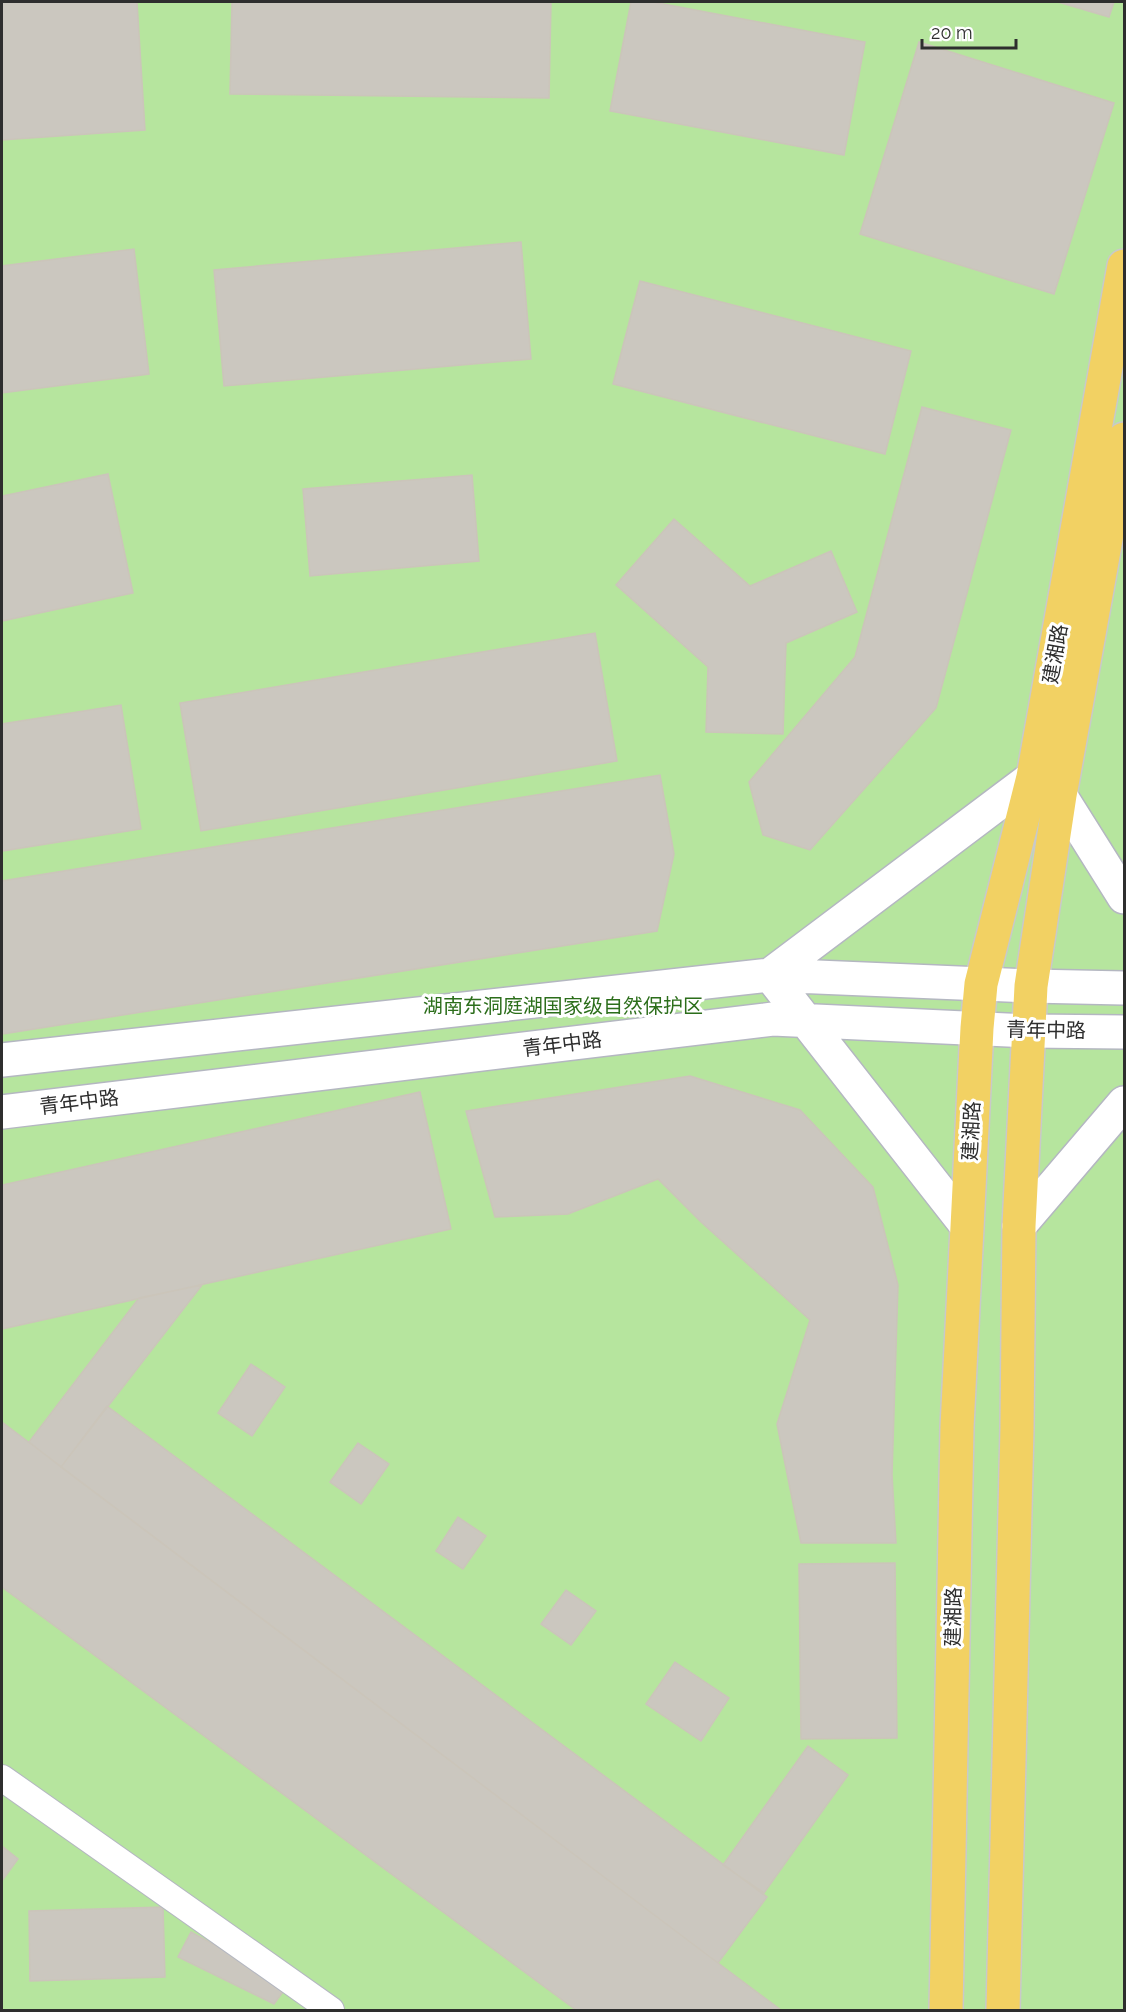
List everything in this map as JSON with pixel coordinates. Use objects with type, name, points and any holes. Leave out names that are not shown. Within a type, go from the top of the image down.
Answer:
[{"type":"main road","name":"建湘路","points":[[946,2010],[957,1427],[976,1028],[981,984],[1033,777],[1125,266]]},
{"type":"main road","name":"建湘路","points":[[1003,2010],[1017,1428],[1019,1226],[1031,986],[1060,795],[1125,439]]},
{"type":"main road","points":[[770,975],[1033,777]]},
{"type":"main road","points":[[1060,795],[1125,897]]},
{"type":"main road","points":[[770,975],[966,1225]]},
{"type":"main road","points":[[2,1060],[770,975],[1125,988]]},
{"type":"main road","name":"青年中路","points":[[2,1112],[773,1019],[1125,1032]]},
{"type":"main road","points":[[1019,1226],[1125,1103]]},
{"type":"street","points":[[2,1778],[331,2010]]},
{"type":"green space","name":"湖南东洞庭湖国家级自然保护区","points":[[2,2],[1124,2],[1124,2010],[2,2010]]},
{"type":"building","points":[[2,2],[137,2],[145,130],[2,140]]},
{"type":"building","points":[[232,2],[551,2],[549,98],[230,94]]},
{"type":"building","points":[[631,2],[653,2],[865,42],[844,155],[610,111]]},
{"type":"building","points":[[1058,2],[1114,2],[1109,17]]},
{"type":"building","points":[[919,42],[1114,103],[1054,294],[860,234]]},
{"type":"building","points":[[521,242],[531,359],[224,386],[214,270]]},
{"type":"building","points":[[134,249],[149,374],[2,393],[2,266]]},
{"type":"building","points":[[640,281],[911,351],[885,454],[613,384]]},
{"type":"building","points":[[922,407],[1011,430],[936,708],[810,850],[763,835],[749,782],[855,657]]},
{"type":"building","points":[[108,474],[133,593],[2,621],[2,496]]},
{"type":"building","points":[[472,475],[479,561],[310,576],[303,489]]},
{"type":"building","points":[[674,519],[750,586],[831,551],[857,612],[786,643],[783,734],[706,732],[708,667],[616,585]]},
{"type":"building","points":[[595,633],[617,761],[201,831],[180,703]]},
{"type":"building","points":[[121,705],[141,829],[2,851],[2,724]]},
{"type":"building","points":[[660,775],[674,854],[657,931],[2,1034],[2,881]]},
{"type":"building","points":[[690,1076],[800,1110],[873,1187],[898,1285],[892,1475],[896,1543],[801,1543],[777,1424],[810,1320],[701,1222],[658,1179],[568,1214],[495,1217],[466,1111]]},
{"type":"building","points":[[420,1092],[451,1229],[2,1329],[2,1185]]},
{"type":"building","points":[[202,1285],[61,1467],[29,1442],[139,1298]]},
{"type":"building","points":[[251,1364],[285,1387],[252,1436],[218,1413]]},
{"type":"building","points":[[107,1406],[767,1897],[718,1963],[61,1467]]},
{"type":"building","points":[[2,1422],[781,2010],[576,2010],[2,1587]]},
{"type":"building","points":[[358,1443],[389,1464],[361,1504],[330,1482]]},
{"type":"building","points":[[458,1517],[486,1536],[463,1569],[436,1551]]},
{"type":"building","points":[[895,1563],[897,1738],[801,1739],[799,1564]]},
{"type":"building","points":[[566,1590],[596,1611],[571,1645],[541,1624]]},
{"type":"building","points":[[675,1662],[729,1698],[701,1741],[646,1704]]},
{"type":"building","points":[[808,1746],[848,1775],[764,1893],[723,1865]]},
{"type":"building","points":[[2,1846],[18,1859],[2,1881]]},
{"type":"building","points":[[163,1907],[165,1977],[30,1981],[29,1911]]},
{"type":"building","points":[[191,1932],[288,1985],[274,2004],[178,1957]]}]
